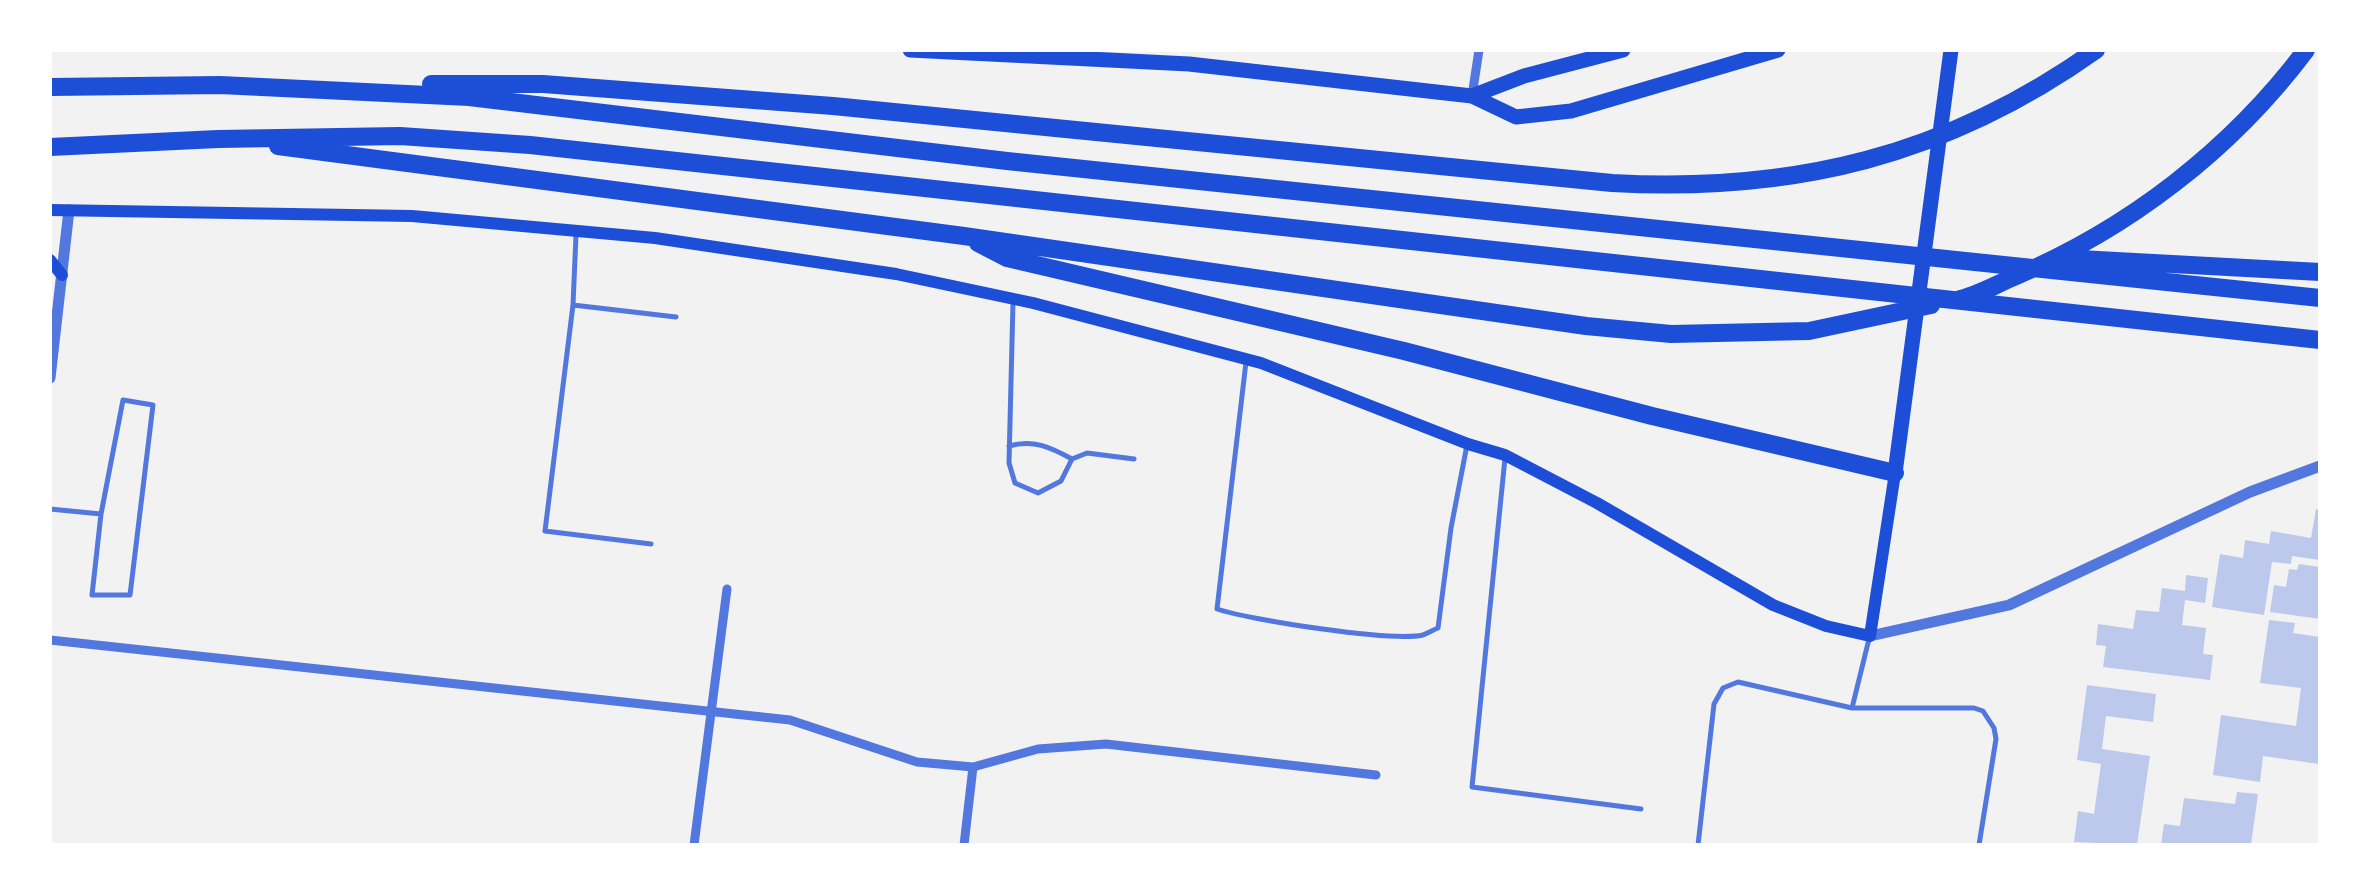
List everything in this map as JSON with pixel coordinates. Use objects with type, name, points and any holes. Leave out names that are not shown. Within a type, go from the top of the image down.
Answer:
[{"type":"highway","points":[[50,87],[562,86],[833,106],[1680,187],[1747,182],[1877,159],[1969,126],[2096,50]]},
{"type":"highway","points":[[218,138],[964,236],[1586,326],[1671,334],[1810,331],[1964,298],[2059,258],[2136,213],[2220,144],[2276,90],[2306,50]]},
{"type":"highway","points":[[220,85],[469,97],[1027,163],[2320,298]]},
{"type":"highway","points":[[50,147],[218,138],[400,136],[530,145],[2320,340]]},
{"type":"highway","points":[[964,236],[1007,258],[1404,350],[1652,416],[1895,474]]},
{"type":"highway","points":[[1860,252],[2123,260],[2320,272]]},
{"type":"main road","points":[[910,50],[1190,57],[1472,96],[1516,117],[1544,116],[1621,98],[1778,50]]},
{"type":"main road","points":[[1472,96],[1524,76],[1623,50]]},
{"type":"main road","points":[[50,210],[412,216],[655,238],[896,274],[1014,299],[1246,359],[1505,456],[1597,503],[1773,605],[1826,626],[1870,636],[1951,50]]},
{"type":"main road","points":[[50,260],[62,275]]},
{"type":"street","points":[[1472,96],[1480,50]]},
{"type":"street","points":[[50,378],[69,210]]},
{"type":"street","points":[[1870,636],[2009,606],[2250,492],[2320,466]]},
{"type":"street","points":[[694,845],[727,589]]},
{"type":"street","points":[[50,640],[790,720],[917,762],[973,766],[1038,749],[1106,744],[1376,775]]},
{"type":"street","points":[[964,845],[973,766]]},
{"type":"lane","points":[[576,232],[572,305],[545,531],[651,544]]},
{"type":"lane","points":[[1014,299],[1008,446],[1015,483],[1038,492],[1061,481],[1072,458],[1088,452],[1134,458]]},
{"type":"lane","points":[[572,305],[676,318]]},
{"type":"lane","points":[[1246,359],[1217,609],[1240,616],[1358,632],[1422,635],[1438,628],[1451,528],[1468,444]]},
{"type":"lane","points":[[123,400],[153,404],[130,595],[92,595],[101,514],[123,400]]},
{"type":"lane","points":[[1008,446],[1026,441],[1072,458]]},
{"type":"lane","points":[[1505,456],[1472,787],[1641,810]]},
{"type":"lane","points":[[50,509],[101,514]]},
{"type":"lane","points":[[1852,708],[1870,636]]},
{"type":"lane","points":[[1698,845],[1714,704],[1723,688],[1738,682],[1852,708],[1983,711],[1996,738],[1979,845]]},
{"type":"building","points":[[2316,509],[2320,510],[2320,560],[2292,556],[2291,564],[2272,562],[2264,615],[2212,607],[2220,554],[2243,558],[2245,540],[2269,544],[2271,531],[2311,538]]},
{"type":"building","points":[[2299,564],[2320,567],[2320,619],[2270,612],[2274,585],[2286,587],[2289,569],[2297,570]]},
{"type":"building","points":[[2186,575],[2208,578],[2205,603],[2185,600],[2182,625],[2206,628],[2203,654],[2213,655],[2210,680],[2103,667],[2106,646],[2096,645],[2098,624],[2133,629],[2136,610],[2159,612],[2162,588],[2185,591]]},
{"type":"building","points":[[2269,620],[2295,623],[2293,633],[2320,637],[2319,764],[2263,756],[2260,782],[2213,775],[2221,715],[2296,726],[2301,688],[2260,683]]},
{"type":"building","points":[[2087,685],[2156,694],[2153,722],[2106,716],[2102,749],[2150,756],[2137,845],[2074,842],[2078,811],[2094,814],[2101,764],[2077,760]]},
{"type":"building","points":[[2237,792],[2258,794],[2251,845],[2161,845],[2164,824],[2180,826],[2184,798],[2235,804]]}]
